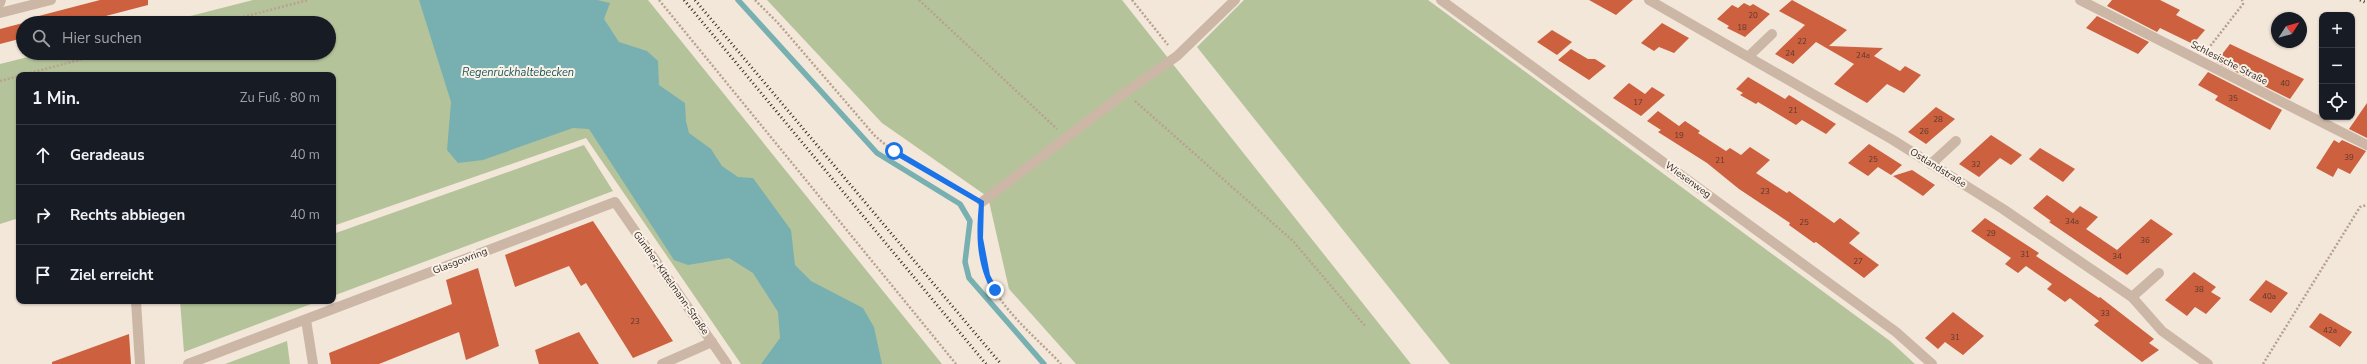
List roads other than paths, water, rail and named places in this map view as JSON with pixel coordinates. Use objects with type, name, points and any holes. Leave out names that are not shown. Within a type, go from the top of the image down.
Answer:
[{"type":"street","points":[[0,13],[51,0]]},
{"type":"street","points":[[982,202],[1126,92],[1177,56],[1235,0]]},
{"type":"street","name":"Wiesenweg","points":[[1441,0],[1896,332],[1932,364]]},
{"type":"street","name":"Ostlandstraße","points":[[1648,0],[1749,56],[1931,164],[2009,213],[2132,297],[2162,331],[2208,364]]},
{"type":"street","name":"Schlesische Straße","points":[[2080,0],[2367,145]]},
{"type":"street","points":[[1749,56],[1772,34]]},
{"type":"street","points":[[1931,164],[1956,141]]},
{"type":"street","name":"Glasgowring","points":[[188,364],[615,202]]},
{"type":"street","name":"Günther-Kittelmann-Straße","points":[[615,202],[727,364]]},
{"type":"street","points":[[2132,297],[2159,273]]},
{"type":"street","points":[[136,304],[140,364]]},
{"type":"street","points":[[306,320],[313,364]]},
{"type":"street","points":[[662,364],[712,342]]},
{"type":"water","name":"Regenrückhaltebecken","points":[[419,0],[597,0],[610,3],[604,19],[619,42],[647,51],[658,61],[659,85],[685,103],[686,121],[689,133],[711,149],[722,166],[738,177],[753,178],[791,230],[795,265],[811,281],[863,308],[874,327],[882,364],[761,364],[780,338],[778,312],[753,273],[729,258],[688,265],[674,260],[589,129],[573,128],[483,160],[458,163],[447,150],[451,102]]},
{"type":"waterway","points":[[738,0],[877,153],[960,204],[970,221],[965,262],[969,278],[1044,364]]},
{"type":"railway","points":[[684,0],[986,364]]},
{"type":"railway","points":[[695,0],[1001,364]]},
{"type":"railway","points":[[2360,0],[2367,3]]}]
